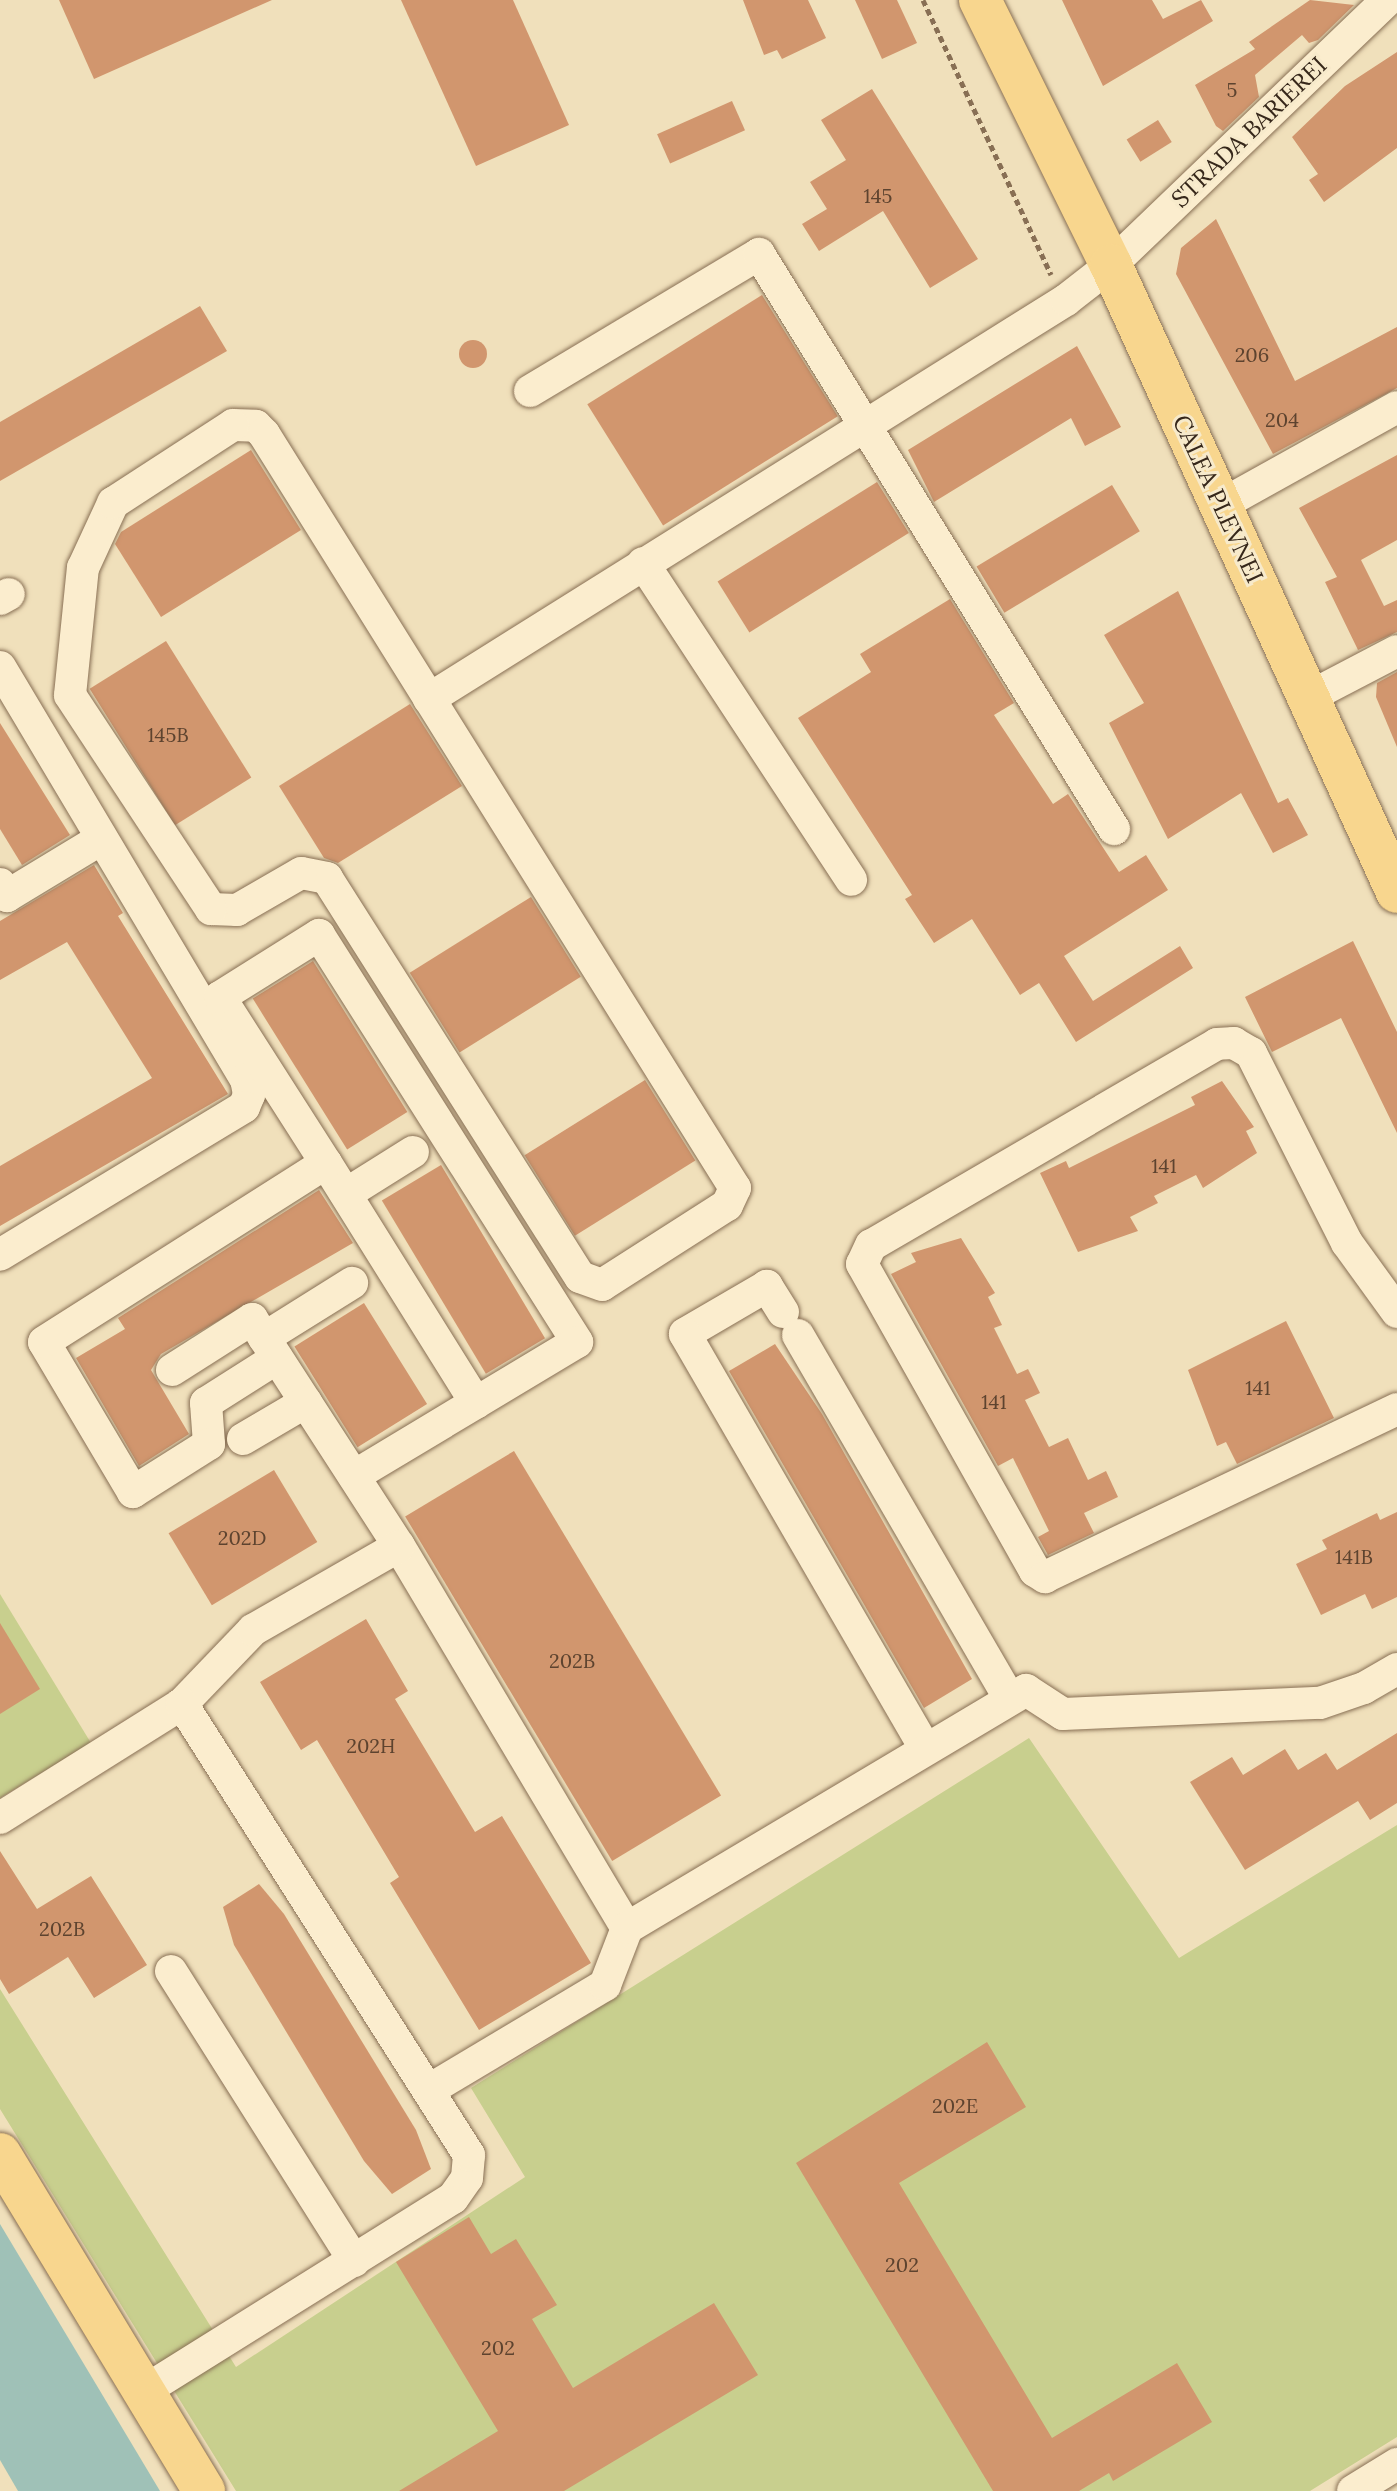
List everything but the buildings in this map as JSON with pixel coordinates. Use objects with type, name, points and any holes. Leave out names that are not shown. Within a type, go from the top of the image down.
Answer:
[{"type":"main road","name":"CALEA PLEVNEI","points":[[980,0],[1037,108],[1111,265],[1397,892]]},
{"type":"main road","name":"CALEA PLEVNEI","points":[[1001,0],[1037,108]]},
{"type":"main road","points":[[0,2154],[204,2491]]},
{"type":"street","name":"STRADA BARIEREI","points":[[429,699],[860,425],[1063,302],[1111,265],[1387,0]]},
{"type":"street","points":[[530,391],[759,254],[860,425],[1114,829]]},
{"type":"street","points":[[1221,505],[1397,407]]},
{"type":"street","points":[[233,425],[256,426],[429,699],[735,1188],[727,1205],[602,1285],[580,1277],[327,878],[301,873],[237,910],[211,909],[70,695],[83,568],[113,503],[233,425]]},
{"type":"street","points":[[643,563],[851,880]]},
{"type":"street","points":[[1309,697],[1397,651]]},
{"type":"street","points":[[0,667],[246,1079],[249,1095],[244,1107],[0,1255]]},
{"type":"street","points":[[0,884],[7,896],[101,839]]},
{"type":"street","points":[[354,1476],[476,1403],[577,1342],[319,935],[220,997],[476,1403]]},
{"type":"street","points":[[1397,1312],[1347,1243],[1251,1053],[1234,1043],[1217,1044],[871,1245],[862,1264],[1035,1571],[1045,1577],[1397,1409]]},
{"type":"street","points":[[346,1194],[413,1152]]},
{"type":"street","points":[[326,1163],[44,1342],[133,1492],[209,1444],[206,1403],[352,1283]]},
{"type":"street","points":[[924,1746],[685,1334],[767,1286],[1010,1699]]},
{"type":"street","points":[[172,1370],[252,1319],[399,1546],[627,1928]]},
{"type":"street","points":[[243,1439],[306,1402]]},
{"type":"street","points":[[0,1818],[182,1704],[253,1630],[399,1546]]},
{"type":"street","points":[[429,2090],[605,1985],[627,1928],[924,1746],[1026,1690],[1063,1714],[1320,1703],[1364,1688],[1397,1669]]},
{"type":"street","points":[[144,2391],[453,2198],[467,2178],[469,2155],[182,1704]]},
{"type":"street","points":[[171,1971],[354,2261]]},
{"type":"street","points":[[1353,2491],[1397,2464]]},
{"type":"path","points":[[923,0],[1063,302]]},
{"type":"green space","points":[[0,1594],[91,1743],[0,1798]]},
{"type":"green space","points":[[1029,1738],[1179,1958],[1397,1825],[1397,2437],[1310,2491],[236,2491],[0,2109],[0,1989],[236,2367],[525,2177],[471,2088]]},
{"type":"water","points":[[0,2224],[160,2491],[18,2491],[0,2460]]}]
